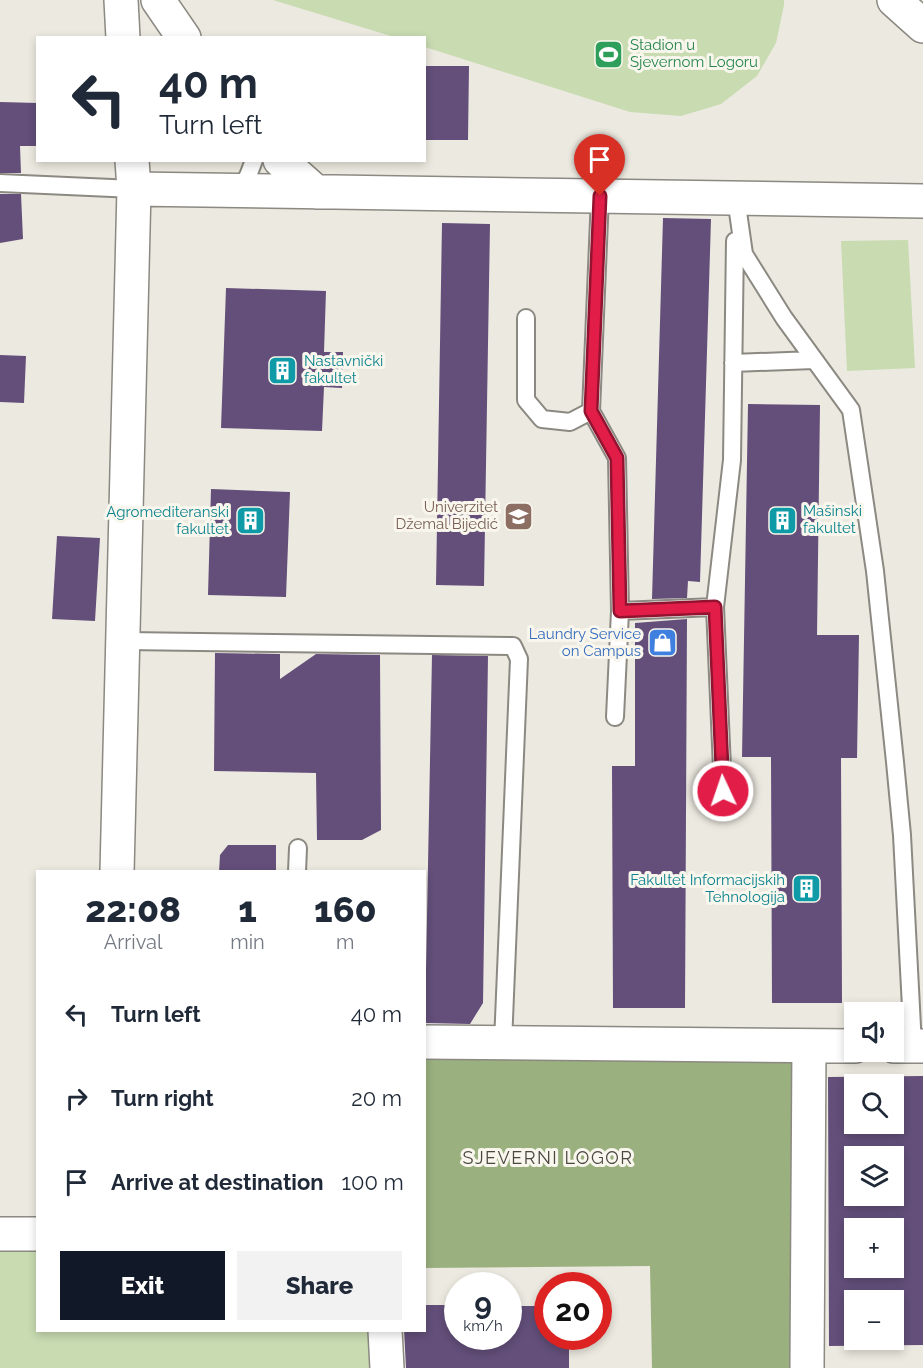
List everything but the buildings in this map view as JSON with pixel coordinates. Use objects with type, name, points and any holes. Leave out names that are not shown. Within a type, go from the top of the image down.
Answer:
[{"type":"street","points":[[121,0],[123,36]]},
{"type":"street","points":[[158,0],[183,36]]},
{"type":"street","points":[[894,0],[923,26]]},
{"type":"street","points":[[282,162],[316,192]]},
{"type":"street","points":[[117,870],[125,640],[133,175],[238,190],[923,201]]},
{"type":"street","points":[[426,1042],[844,1046]]},
{"type":"street","points":[[807,1368],[809,1046]]},
{"type":"street","points":[[0,1234],[36,1234]]},
{"type":"street","points":[[385,1332],[387,1368]]},
{"type":"lane","points":[[238,190],[248,176],[253,162]]},
{"type":"lane","points":[[0,183],[133,175]]},
{"type":"lane","points":[[600,196],[591,411],[617,458],[620,611],[615,717]]},
{"type":"lane","points":[[736,198],[744,254],[784,318],[851,410],[875,571],[902,835],[910,1046]]},
{"type":"lane","points":[[723,791],[715,607],[732,460],[736,198]]},
{"type":"lane","points":[[526,318],[526,400],[543,419],[570,422],[591,411]]},
{"type":"lane","points":[[733,363],[814,360]]},
{"type":"lane","points":[[620,611],[715,607]]},
{"type":"lane","points":[[125,640],[513,646],[519,659],[503,1043]]},
{"type":"lane","points":[[297,870],[298,848]]},
{"type":"green space","name":"Stadion u Sjevernom Logoru","points":[[273,0],[784,0],[776,43],[757,76],[721,104],[681,116],[630,112],[426,47],[426,36],[391,36]]},
{"type":"green space","points":[[908,240],[915,368],[847,371],[841,241]]},
{"type":"green space","points":[[426,1047],[809,1052],[807,1368],[652,1368],[650,1266],[426,1268]]},
{"type":"green space","points":[[0,1234],[36,1234],[36,1332],[385,1332],[387,1368],[0,1368]]},
{"type":"place","name":"Stadion u Sjevernom Logoru","points":[[609,54]]},
{"type":"place","name":"Nastavnički fakultet","points":[[283,370]]},
{"type":"place","name":"Univerzitet Džemal Bijedić","points":[[519,516]]},
{"type":"place","name":"Mašinski fakultet","points":[[782,520]]},
{"type":"place","name":"Agromediteranski fakultet","points":[[250,521]]},
{"type":"place","name":"Laundry Service on Campus","points":[[662,643]]},
{"type":"place","name":"Fakultet Informacijskih Tehnologija","points":[[806,889]]},
{"type":"district","name":"SJEVERNI LOGOR","points":[[548,1157]]},
{"type":"route","points":[[600,196],[591,411],[617,458],[620,611],[715,607],[723,791]]}]
